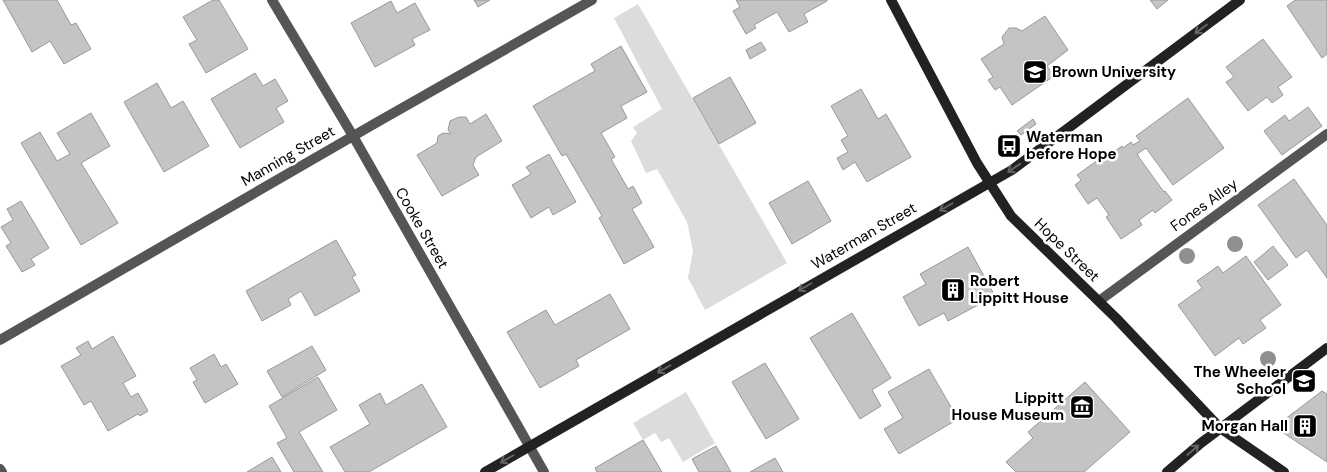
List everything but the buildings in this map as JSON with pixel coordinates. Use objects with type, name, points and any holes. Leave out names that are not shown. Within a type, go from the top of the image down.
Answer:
[{"type":"main road","name":"Hope Street","points":[[891,0],[989,183],[1011,216],[1098,301],[1220,428],[1284,472]]},
{"type":"main road","name":"Waterman Street","points":[[485,472],[1012,170],[1240,0]]},
{"type":"main road","points":[[1167,472],[1220,428],[1327,348]]},
{"type":"street","name":"Cooke Street","points":[[272,0],[353,136],[544,472]]},
{"type":"street","name":"Manning Street","points":[[0,340],[592,0]]},
{"type":"street","name":"Fones Alley","points":[[1098,301],[1327,134]]},
{"type":"shaded area","points":[[638,4],[787,263],[705,310],[688,278],[693,251],[687,222],[657,169],[646,173],[631,141],[637,133],[633,127],[662,109],[614,18]]},
{"type":"shaded area","points":[[686,392],[715,443],[683,462],[669,438],[661,442],[655,433],[643,440],[633,423]]},
{"type":"place","name":"Brown University","points":[[1035,72]]},
{"type":"place","name":"Waterman before Hope","points":[[1009,146]]},
{"type":"place","name":"Robert Lippitt House","points":[[953,290]]},
{"type":"place","name":"The Wheeler School","points":[[1304,381]]},
{"type":"place","name":"Lippitt House Museum","points":[[1082,407]]},
{"type":"place","name":"Morgan Hall","points":[[1305,426]]}]
